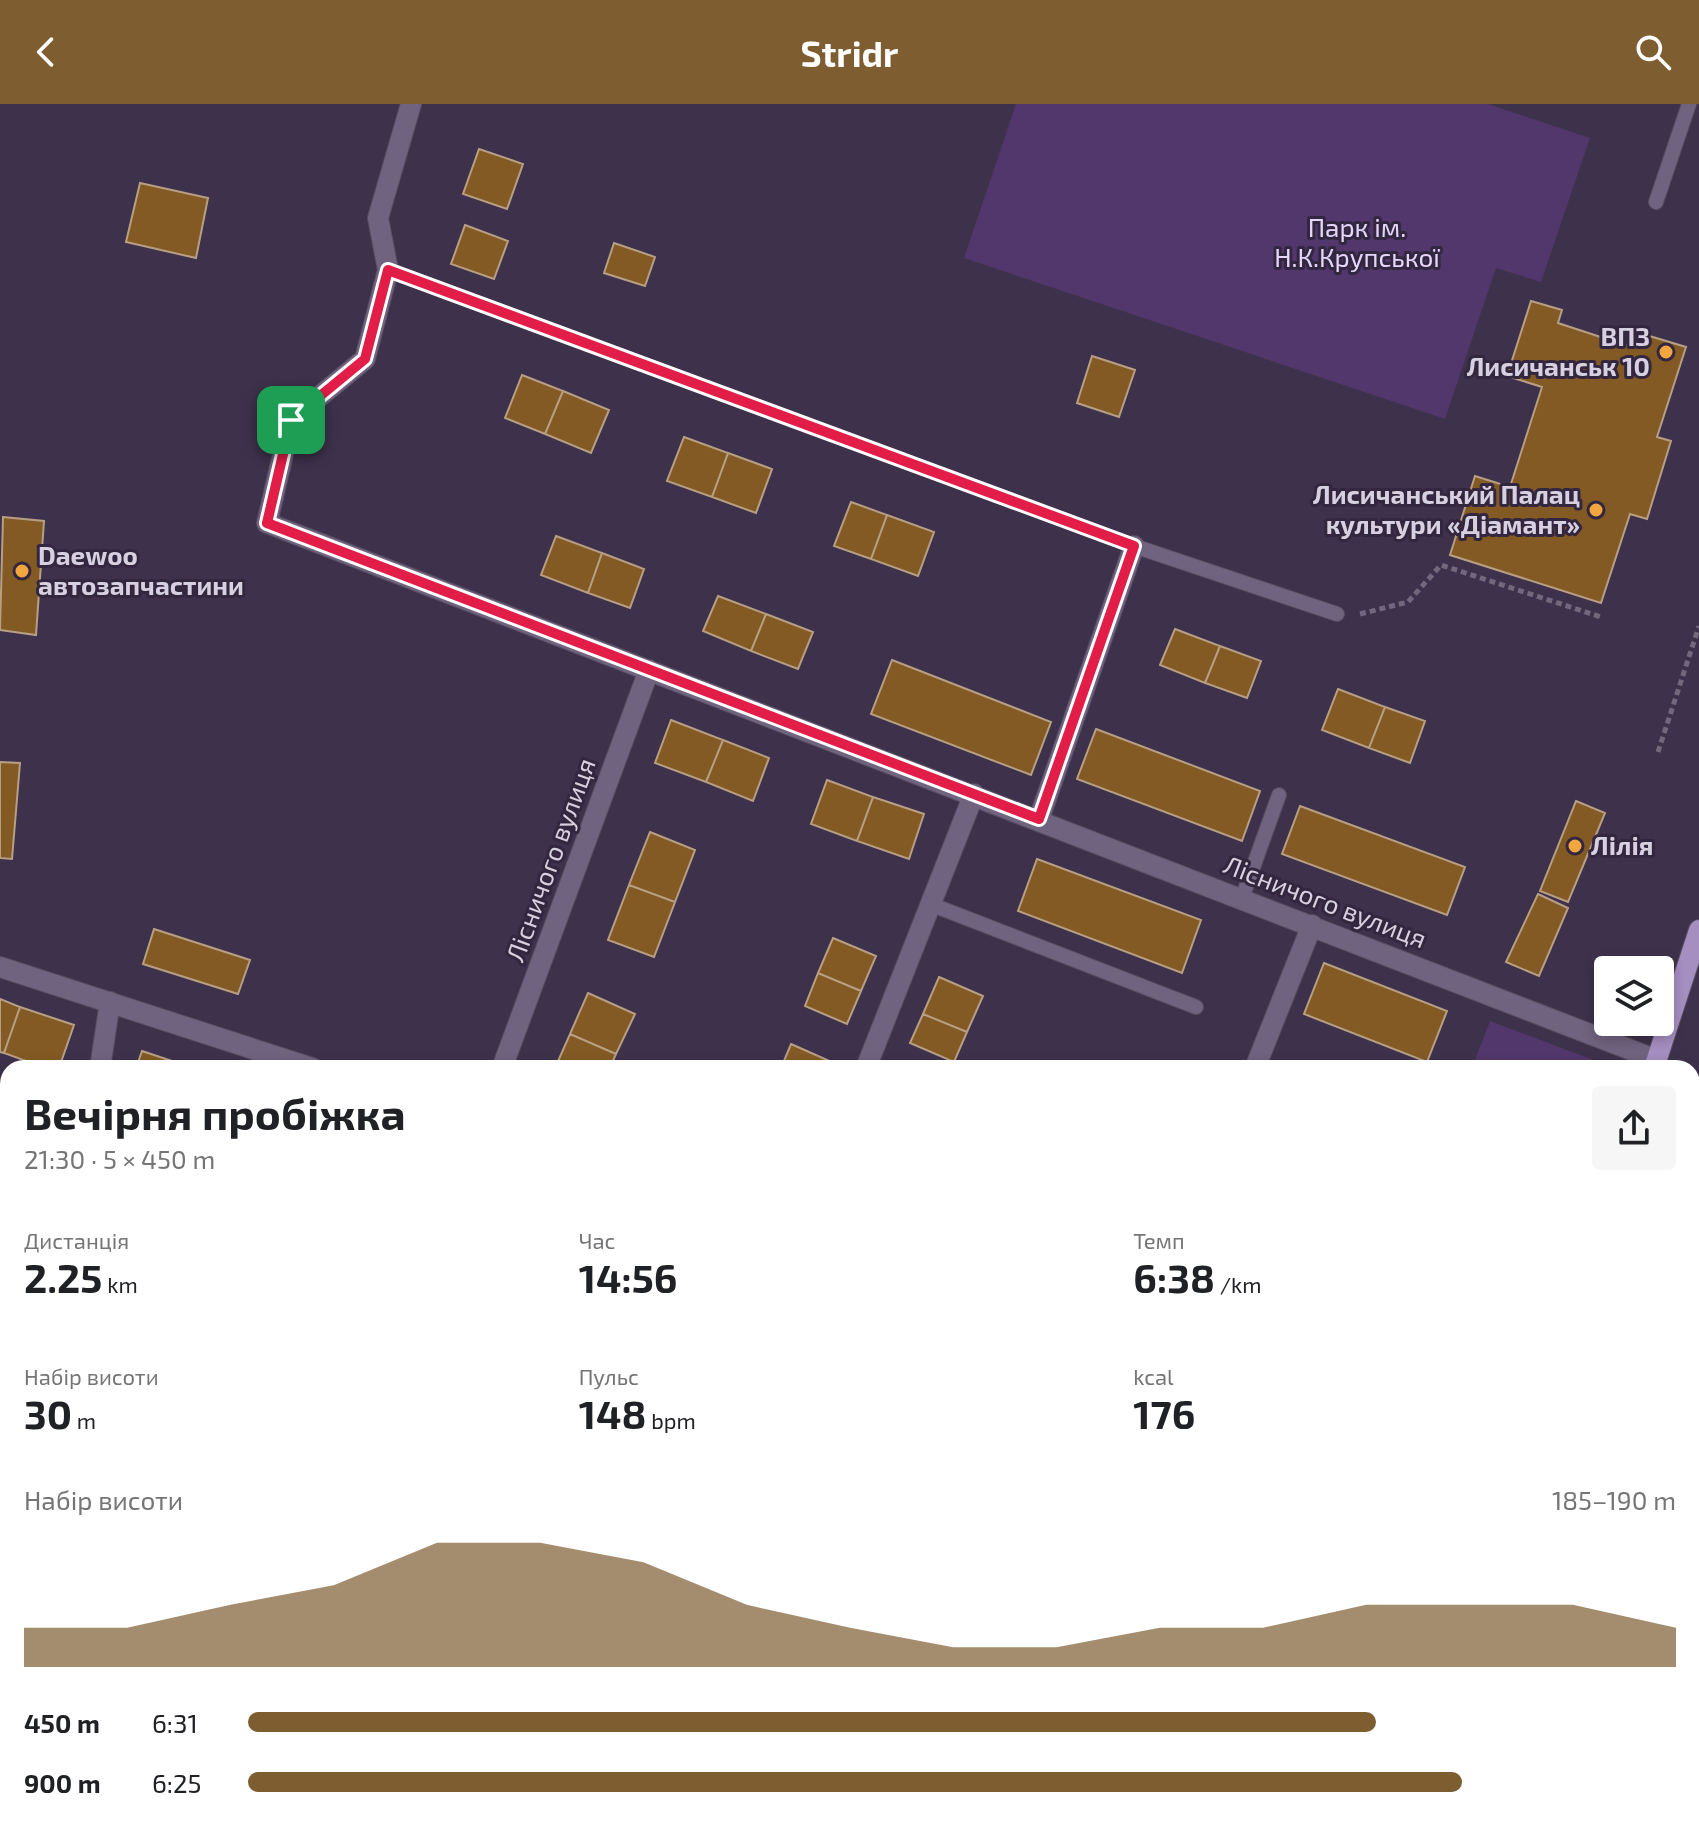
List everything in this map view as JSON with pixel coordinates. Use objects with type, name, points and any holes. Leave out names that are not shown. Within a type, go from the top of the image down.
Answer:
[{"type":"main road","points":[[1657,1060],[1699,930]]},
{"type":"street","points":[[388,270],[378,218],[411,104]]},
{"type":"street","name":"Лісничого вулиця","points":[[388,270],[365,359],[291,420],[267,523],[1312,925],[1646,1060]]},
{"type":"street","points":[[1039,819],[1134,546]]},
{"type":"street","name":"Лісничого вулиця","points":[[505,1060],[649,670]]},
{"type":"street","points":[[869,1060],[974,794]]},
{"type":"street","points":[[1258,1060],[1312,925]]},
{"type":"street","points":[[0,967],[286,1060]]},
{"type":"street","points":[[101,1060],[110,1002]]},
{"type":"lane","points":[[1656,202],[1689,104]]},
{"type":"lane","points":[[388,270],[1134,546],[1337,614]]},
{"type":"lane","points":[[1242,898],[1279,795]]},
{"type":"lane","points":[[930,904],[1196,1007]]},
{"type":"path","points":[[1337,614],[1366,614],[1408,602],[1441,565],[1601,617]]},
{"type":"path","points":[[1658,752],[1699,626]]},
{"type":"green space","name":"Парк ім. Н.К.Крупської","points":[[1016,104],[1488,104],[1590,138],[1541,282],[1496,268],[1445,419],[964,258]]},
{"type":"green space","points":[[1490,1021],[1594,1060],[1475,1060]]},
{"type":"building","points":[[479,149],[523,164],[507,209],[463,194]]},
{"type":"building","points":[[140,183],[208,198],[196,258],[126,242]]},
{"type":"building","points":[[465,225],[508,241],[494,279],[451,264]]},
{"type":"building","points":[[614,243],[655,257],[645,286],[604,273]]},
{"type":"building","points":[[1531,301],[1562,310],[1558,323],[1628,346],[1633,331],[1686,347],[1657,437],[1671,441],[1647,519],[1630,514],[1601,603],[1450,555],[1475,476],[1510,487],[1542,387],[1507,376]]},
{"type":"building","points":[[1092,356],[1135,370],[1119,417],[1077,403]]},
{"type":"building","points":[[522,375],[563,391],[545,434],[505,418]]},
{"type":"building","points":[[563,391],[609,410],[591,453],[545,434]]},
{"type":"building","points":[[684,437],[728,453],[712,497],[667,481]]},
{"type":"building","points":[[728,453],[772,469],[756,513],[712,497]]},
{"type":"building","points":[[851,502],[887,515],[871,559],[834,546]]},
{"type":"building","points":[[887,515],[934,532],[918,576],[871,559]]},
{"type":"building","points":[[3,517],[44,521],[36,635],[0,630]]},
{"type":"building","points":[[556,536],[602,553],[588,593],[541,575]]},
{"type":"building","points":[[602,553],[644,569],[630,608],[588,593]]},
{"type":"building","points":[[718,596],[766,614],[751,651],[703,631]]},
{"type":"building","points":[[766,614],[813,632],[798,669],[751,651]]},
{"type":"building","points":[[1175,629],[1220,646],[1205,683],[1160,665]]},
{"type":"building","points":[[1220,646],[1261,661],[1247,698],[1205,683]]},
{"type":"building","points":[[892,660],[1051,722],[1031,775],[871,714]]},
{"type":"building","points":[[1338,689],[1385,707],[1369,748],[1322,730]]},
{"type":"building","points":[[1385,707],[1425,721],[1410,763],[1369,748]]},
{"type":"building","points":[[671,720],[723,740],[706,782],[655,763]]},
{"type":"building","points":[[1096,729],[1260,791],[1242,841],[1077,779]]},
{"type":"building","points":[[723,740],[769,758],[753,801],[706,782]]},
{"type":"building","points":[[0,762],[20,763],[12,859],[0,858]]},
{"type":"building","points":[[827,780],[873,797],[857,841],[811,824]]},
{"type":"building","points":[[873,797],[924,814],[909,859],[857,841]]},
{"type":"building","points":[[1576,801],[1605,813],[1568,902],[1540,891]]},
{"type":"building","points":[[1300,806],[1465,867],[1447,915],[1282,854]]},
{"type":"building","points":[[650,832],[695,850],[675,902],[629,885]]},
{"type":"building","points":[[1037,859],[1201,920],[1182,973],[1018,911]]},
{"type":"building","points":[[629,885],[675,902],[654,957],[608,940]]},
{"type":"building","points":[[1538,894],[1568,908],[1539,976],[1506,962]]},
{"type":"building","points":[[154,929],[250,960],[238,994],[143,964]]},
{"type":"building","points":[[833,938],[876,956],[861,991],[818,973]]},
{"type":"building","points":[[1324,963],[1447,1011],[1428,1060],[1304,1014]]},
{"type":"building","points":[[818,973],[861,991],[847,1024],[805,1006]]},
{"type":"building","points":[[939,977],[983,996],[967,1032],[923,1014]]},
{"type":"building","points":[[588,993],[635,1014],[616,1054],[570,1034]]},
{"type":"building","points":[[0,999],[20,1007],[4,1053],[0,1052]]},
{"type":"building","points":[[20,1007],[74,1025],[62,1060],[23,1060],[4,1053]]},
{"type":"building","points":[[923,1014],[967,1032],[955,1060],[910,1043]]},
{"type":"building","points":[[570,1034],[616,1054],[613,1060],[559,1060]]},
{"type":"building","points":[[791,1044],[827,1060],[784,1060]]},
{"type":"building","points":[[142,1051],[169,1060],[139,1060]]},
{"type":"place","name":"ВПЗ Лисичанськ 10","points":[[1666,352]]},
{"type":"place","name":"Лисичанський Палац культури «Діамант»","points":[[1596,510]]},
{"type":"place","name":"Daewoo автозапчастини","points":[[22,571]]},
{"type":"place","name":"Лілія","points":[[1575,846]]},
{"type":"route","points":[[388,270],[1134,546],[1039,819],[267,523],[291,420],[365,359],[388,270]]}]
